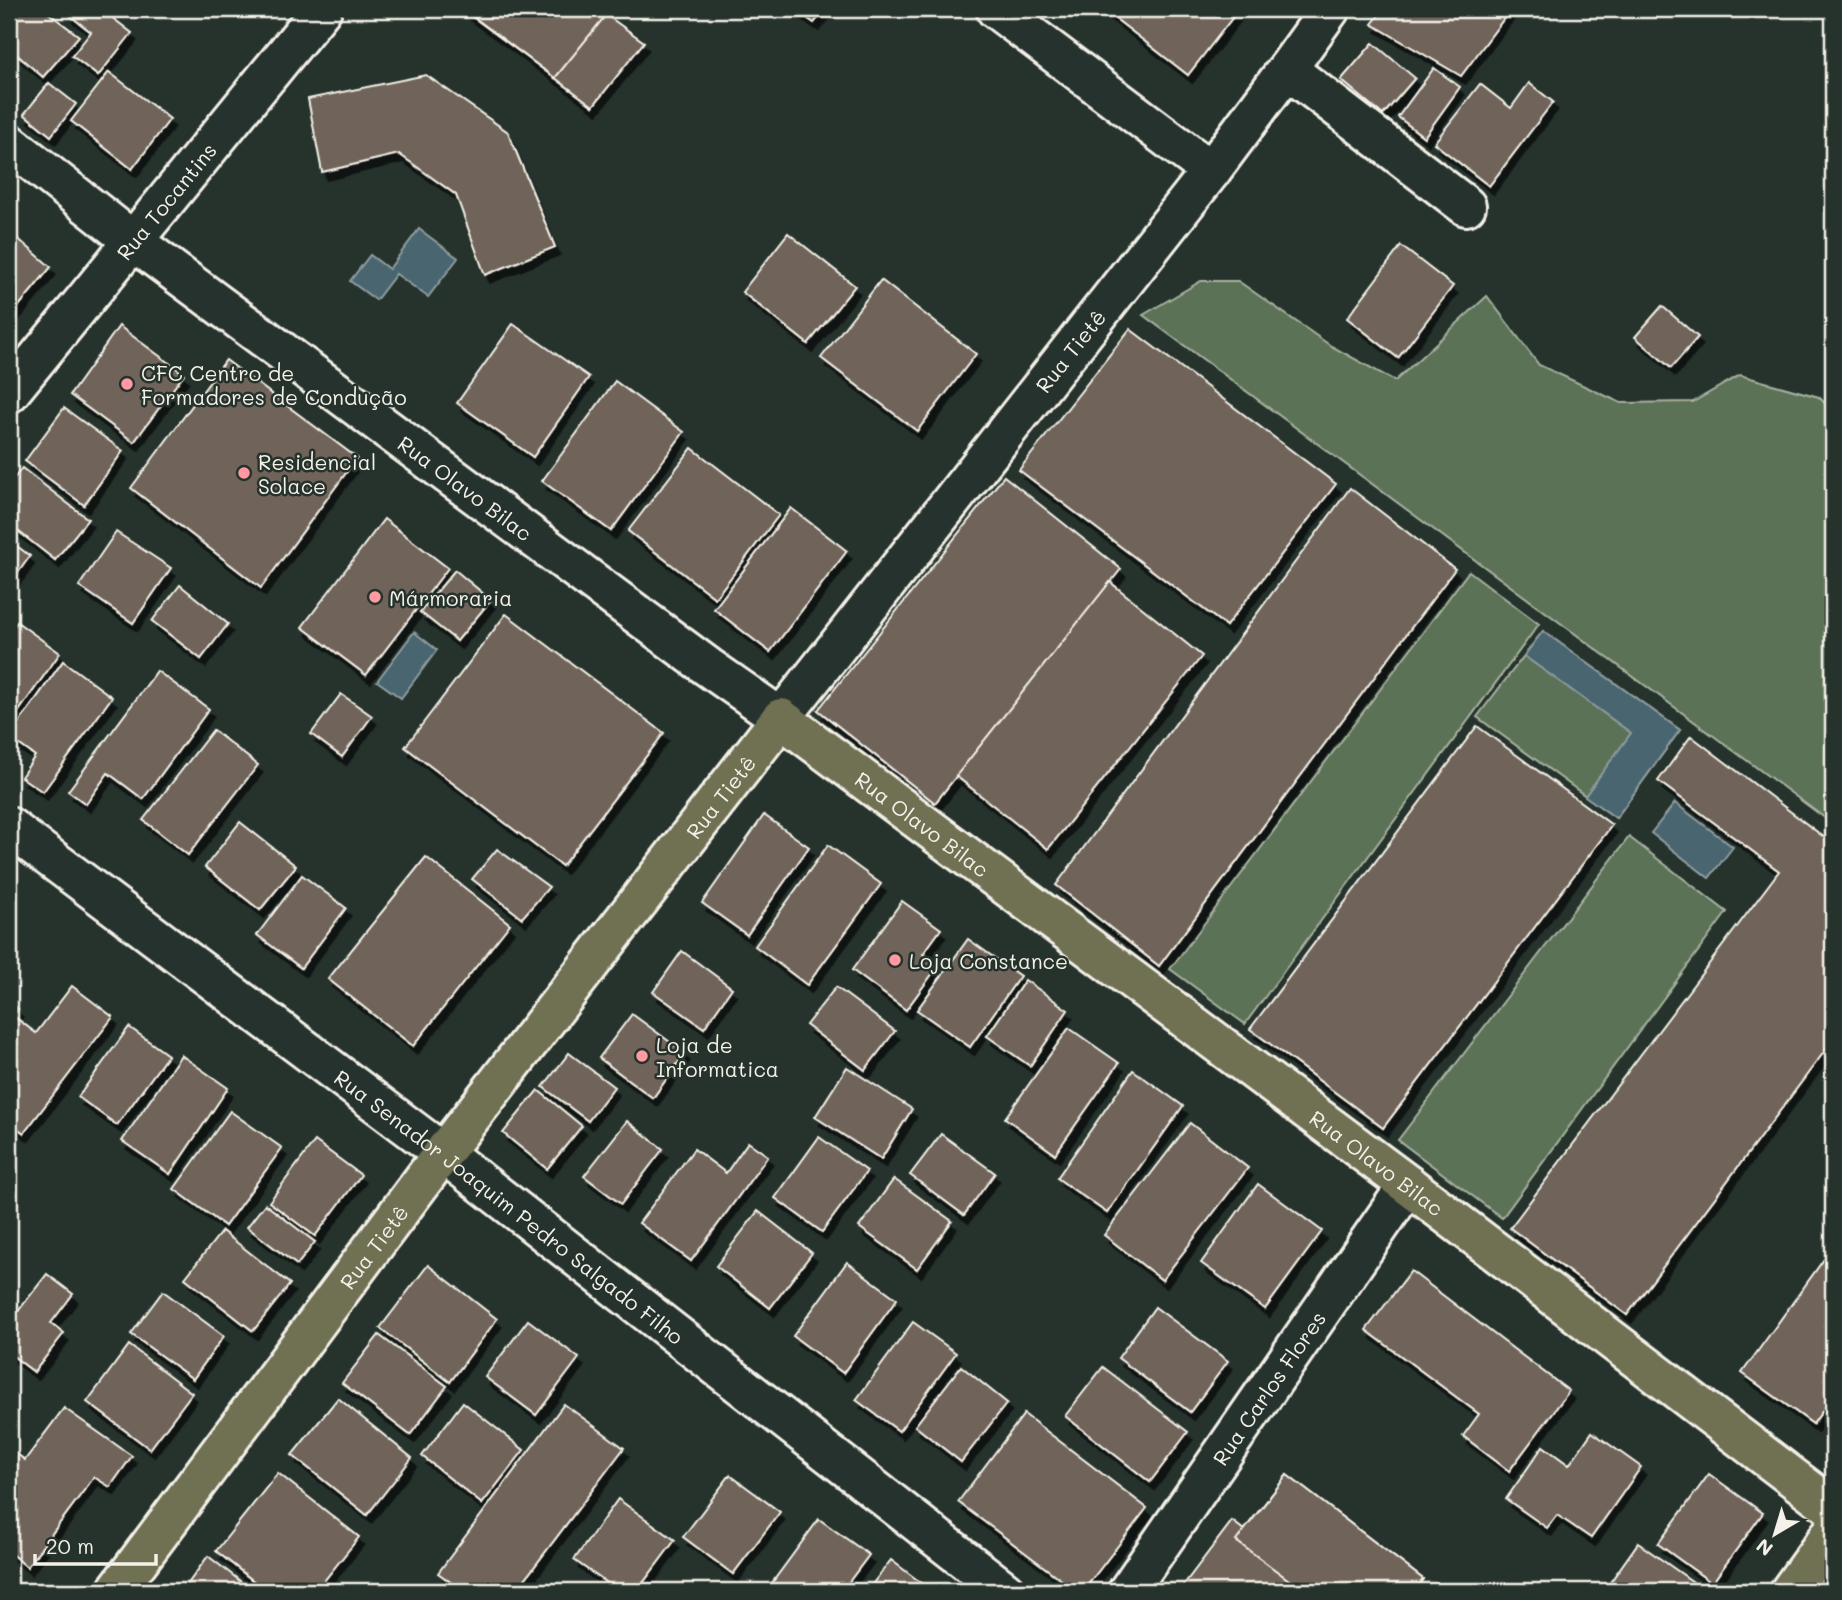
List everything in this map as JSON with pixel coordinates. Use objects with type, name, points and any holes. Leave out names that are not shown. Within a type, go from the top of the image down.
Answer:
[{"type":"main road","name":"Rua Tietê","points":[[116,1591],[443,1153],[781,718]]},
{"type":"main road","name":"Rua Olavo Bilac","points":[[781,718],[1408,1185],[1833,1508]]},
{"type":"main road","points":[[1790,1591],[1833,1531]]},
{"type":"street","name":"Rua Tocantins","points":[[9,393],[322,9]]},
{"type":"street","points":[[996,9],[1211,171]]},
{"type":"street","name":"Rua Tietê","points":[[781,718],[1211,171],[1330,9]]},
{"type":"street","points":[[1287,69],[1466,206]]},
{"type":"street","name":"Rua Olavo Bilac","points":[[9,143],[133,241],[781,718]]},
{"type":"street","name":"Rua Senador Joaquim Pedro Salgado Filho","points":[[9,827],[443,1153],[1005,1591]]},
{"type":"street","name":"Rua Carlos Flores","points":[[1128,1591],[1408,1185]]},
{"type":"green space","points":[[1201,281],[1238,281],[1331,346],[1395,381],[1487,296],[1539,365],[1621,403],[1693,402],[1740,375],[1819,397],[1833,412],[1833,824],[1143,315]]},
{"type":"green space","points":[[1469,571],[1539,624],[1245,1024],[1170,969]]},
{"type":"green space","points":[[1543,631],[1680,730],[1616,818],[1477,717]]},
{"type":"green space","points":[[1629,837],[1727,912],[1502,1218],[1398,1140]]},
{"type":"water","points":[[419,229],[458,258],[428,297],[396,274],[376,300],[350,281],[370,255],[389,269]]},
{"type":"water","points":[[1543,631],[1680,730],[1616,818],[1585,796],[1631,733],[1524,656]]},
{"type":"water","points":[[414,632],[437,650],[401,698],[377,681]]},
{"type":"water","points":[[1675,803],[1733,847],[1709,878],[1651,833]]},
{"type":"building","points":[[9,9],[43,9],[79,36],[43,77],[9,48]]},
{"type":"building","points":[[72,9],[101,9],[132,33],[98,76],[72,56],[91,32],[68,14]]},
{"type":"building","points":[[462,9],[598,9],[644,42],[593,106]]},
{"type":"building","points":[[463,9],[598,9],[606,15],[555,78]]},
{"type":"building","points":[[794,9],[826,9],[814,23]]},
{"type":"building","points":[[1103,9],[1230,9],[1236,13],[1188,75]]},
{"type":"building","points":[[1384,9],[1511,9],[1461,76],[1372,24]]},
{"type":"building","points":[[1373,43],[1415,78],[1383,115],[1341,80]]},
{"type":"building","points":[[1434,68],[1460,87],[1424,137],[1398,117]]},
{"type":"building","points":[[109,72],[170,119],[132,169],[71,121]]},
{"type":"building","points":[[426,75],[508,132],[555,247],[485,275],[456,195],[399,154],[322,172],[308,99]]},
{"type":"building","points":[[49,83],[76,104],[51,136],[24,114]]},
{"type":"building","points":[[1529,83],[1553,102],[1489,186],[1434,143],[1480,84],[1511,108]]},
{"type":"building","points":[[9,231],[51,267],[9,318]]},
{"type":"building","points":[[788,233],[855,286],[808,344],[742,292]]},
{"type":"building","points":[[1401,246],[1453,286],[1398,358],[1347,318]]},
{"type":"building","points":[[881,280],[976,354],[917,431],[821,358]]},
{"type":"building","points":[[1662,306],[1698,337],[1671,368],[1635,337]]},
{"type":"building","points":[[513,324],[589,377],[533,457],[457,403]]},
{"type":"building","name":"CFC Centro de Formadores de Condução","points":[[119,326],[184,374],[134,442],[70,395]]},
{"type":"building","points":[[1130,329],[1336,484],[1226,626],[1019,470]]},
{"type":"building","name":"Residencial Solace","points":[[226,360],[357,458],[261,588],[131,488]]},
{"type":"building","points":[[615,381],[684,432],[611,531],[542,481]]},
{"type":"building","points":[[64,408],[123,451],[84,505],[25,461]]},
{"type":"building","points":[[692,448],[779,515],[715,598],[628,531]]},
{"type":"building","points":[[22,468],[88,519],[55,560],[9,524],[9,485]]},
{"type":"building","points":[[1004,476],[1121,569],[935,803],[818,710]]},
{"type":"building","points":[[1350,488],[1455,569],[1159,966],[1056,885]]},
{"type":"building","points":[[791,508],[847,551],[770,652],[714,609]]},
{"type":"building","name":"Mármoraria","points":[[384,519],[448,568],[366,675],[302,627]]},
{"type":"building","points":[[116,532],[171,568],[133,623],[79,586]]},
{"type":"building","points":[[9,540],[30,556],[9,585]]},
{"type":"building","points":[[455,570],[491,600],[457,641],[420,612]]},
{"type":"building","points":[[1110,582],[1202,656],[1048,849],[956,776]]},
{"type":"building","points":[[180,585],[228,624],[201,659],[152,621]]},
{"type":"building","points":[[506,614],[664,733],[562,866],[405,747]]},
{"type":"building","points":[[17,622],[60,653],[9,725],[9,633]]},
{"type":"building","points":[[63,661],[112,697],[43,792],[21,777],[35,756],[9,737]]},
{"type":"building","points":[[157,671],[209,709],[143,799],[108,773],[86,804],[68,791]]},
{"type":"building","points":[[341,694],[372,716],[342,757],[311,734]]},
{"type":"building","points":[[1477,726],[1612,825],[1383,1128],[1250,1029]]},
{"type":"building","points":[[213,730],[258,765],[188,855],[143,820]]},
{"type":"building","points":[[1691,736],[1833,844],[1833,1040],[1627,1315],[1510,1228],[1779,871],[1658,781]]},
{"type":"building","points":[[764,815],[809,847],[747,935],[702,903]]},
{"type":"building","points":[[240,822],[296,866],[260,910],[205,867]]},
{"type":"building","points":[[828,845],[881,884],[807,985],[755,946]]},
{"type":"building","points":[[497,849],[549,887],[522,918],[472,879]]},
{"type":"building","points":[[426,857],[510,924],[413,1046],[328,979]]},
{"type":"building","points":[[302,875],[346,908],[301,968],[257,935]]},
{"type":"building","name":"Loja Constance","points":[[902,901],[941,929],[923,954],[938,966],[906,1010],[852,970]]},
{"type":"building","points":[[968,939],[1020,976],[970,1047],[917,1010]]},
{"type":"building","points":[[682,951],[732,988],[704,1028],[653,992]]},
{"type":"building","points":[[1025,980],[1068,1010],[1030,1066],[987,1036]]},
{"type":"building","points":[[72,986],[113,1017],[24,1133],[9,1122],[9,1027],[16,1018],[36,1033]]},
{"type":"building","points":[[836,987],[895,1031],[865,1070],[806,1025]]},
{"type":"building","points":[[9,1002],[18,1009],[9,1021]]},
{"type":"building","name":"Loja de Informatica","points":[[632,1014],[685,1053],[653,1098],[599,1058]]},
{"type":"building","points":[[129,1027],[168,1055],[117,1125],[78,1097]]},
{"type":"building","points":[[1069,1028],[1119,1063],[1055,1154],[1005,1118]]},
{"type":"building","points":[[569,1053],[614,1087],[588,1121],[543,1087]]},
{"type":"building","points":[[181,1055],[228,1088],[170,1174],[122,1141]]},
{"type":"building","points":[[847,1067],[912,1109],[881,1159],[815,1117]]},
{"type":"building","points":[[1133,1070],[1183,1106],[1107,1213],[1057,1178]]},
{"type":"building","points":[[538,1090],[582,1126],[547,1169],[503,1133]]},
{"type":"building","points":[[230,1111],[282,1148],[225,1226],[174,1189]]},
{"type":"building","points":[[627,1121],[663,1149],[621,1204],[584,1176]]},
{"type":"building","points":[[1190,1123],[1248,1168],[1162,1280],[1104,1235]]},
{"type":"building","points":[[941,1134],[995,1173],[964,1215],[910,1175]]},
{"type":"building","points":[[819,1137],[867,1171],[822,1232],[775,1198]]},
{"type":"building","points":[[315,1141],[361,1175],[315,1236],[269,1202]]},
{"type":"building","points":[[748,1142],[768,1156],[691,1261],[639,1223],[694,1149],[726,1173]]},
{"type":"building","points":[[894,1179],[952,1221],[917,1269],[859,1227]]},
{"type":"building","points":[[1258,1184],[1322,1231],[1265,1309],[1201,1263]]},
{"type":"building","points":[[265,1204],[315,1242],[297,1265],[247,1227]]},
{"type":"building","points":[[758,1211],[812,1253],[770,1308],[716,1266]]},
{"type":"building","points":[[222,1231],[290,1284],[253,1331],[185,1278]]},
{"type":"building","points":[[1832,1248],[1833,1396],[1813,1424],[1742,1373]]},
{"type":"building","points":[[847,1262],[897,1299],[843,1373],[793,1336]]},
{"type":"building","points":[[428,1265],[497,1319],[450,1382],[380,1328]]},
{"type":"building","points":[[1411,1271],[1569,1391],[1509,1471],[1463,1436],[1479,1414],[1366,1330]]},
{"type":"building","points":[[47,1274],[73,1294],[51,1323],[64,1333],[34,1372],[9,1353],[9,1323]]},
{"type":"building","points":[[163,1291],[224,1336],[193,1379],[131,1334]]},
{"type":"building","points":[[1155,1307],[1228,1361],[1190,1412],[1118,1358]]},
{"type":"building","points":[[528,1320],[579,1358],[536,1415],[485,1377]]},
{"type":"building","points":[[913,1322],[956,1353],[899,1431],[856,1400]]},
{"type":"building","points":[[379,1335],[447,1386],[410,1435],[342,1383]]},
{"type":"building","points":[[129,1345],[192,1393],[150,1449],[87,1402]]},
{"type":"building","points":[[961,1366],[1007,1403],[961,1462],[915,1426]]},
{"type":"building","points":[[1103,1367],[1188,1432],[1150,1482],[1065,1416]]},
{"type":"building","points":[[338,1398],[412,1458],[367,1515],[292,1455]]},
{"type":"building","points":[[463,1402],[524,1450],[482,1504],[422,1456]]},
{"type":"building","points":[[564,1404],[624,1448],[516,1591],[463,1591],[438,1573]]},
{"type":"building","points":[[64,1408],[132,1456],[110,1487],[94,1477],[27,1567],[9,1552],[9,1448],[25,1460]]},
{"type":"building","points":[[1024,1414],[1147,1508],[1083,1591],[1076,1591],[958,1502]]},
{"type":"building","points":[[1592,1432],[1641,1467],[1591,1538],[1557,1515],[1547,1528],[1506,1499],[1543,1446],[1569,1465]]},
{"type":"building","points":[[278,1473],[359,1537],[316,1591],[266,1591],[216,1551]]},
{"type":"building","points":[[1709,1474],[1763,1513],[1712,1583],[1658,1544]]},
{"type":"building","points":[[730,1475],[780,1512],[733,1574],[683,1537]]},
{"type":"building","points":[[1287,1475],[1423,1579],[1415,1591],[1179,1591],[1232,1521],[1244,1530]]},
{"type":"building","points":[[1287,1475],[1423,1579],[1415,1591],[1304,1591],[1236,1541]]},
{"type":"building","points":[[618,1499],[675,1540],[637,1591],[618,1591],[574,1560]]},
{"type":"building","points":[[819,1519],[869,1555],[842,1591],[766,1591]]},
{"type":"building","points":[[1638,1543],[1706,1591],[1604,1591]]},
{"type":"building","points":[[208,1556],[253,1591],[195,1591],[187,1585]]},
{"type":"building","points":[[891,1560],[932,1591],[867,1591]]},
{"type":"place","name":"CFC Centro de Formadores de Condução","points":[[127,384]]},
{"type":"place","name":"Residencial Solace","points":[[244,473]]},
{"type":"place","name":"Mármoraria","points":[[375,597]]},
{"type":"place","name":"Loja Constance","points":[[895,960]]},
{"type":"place","name":"Loja de Informatica","points":[[642,1056]]}]
